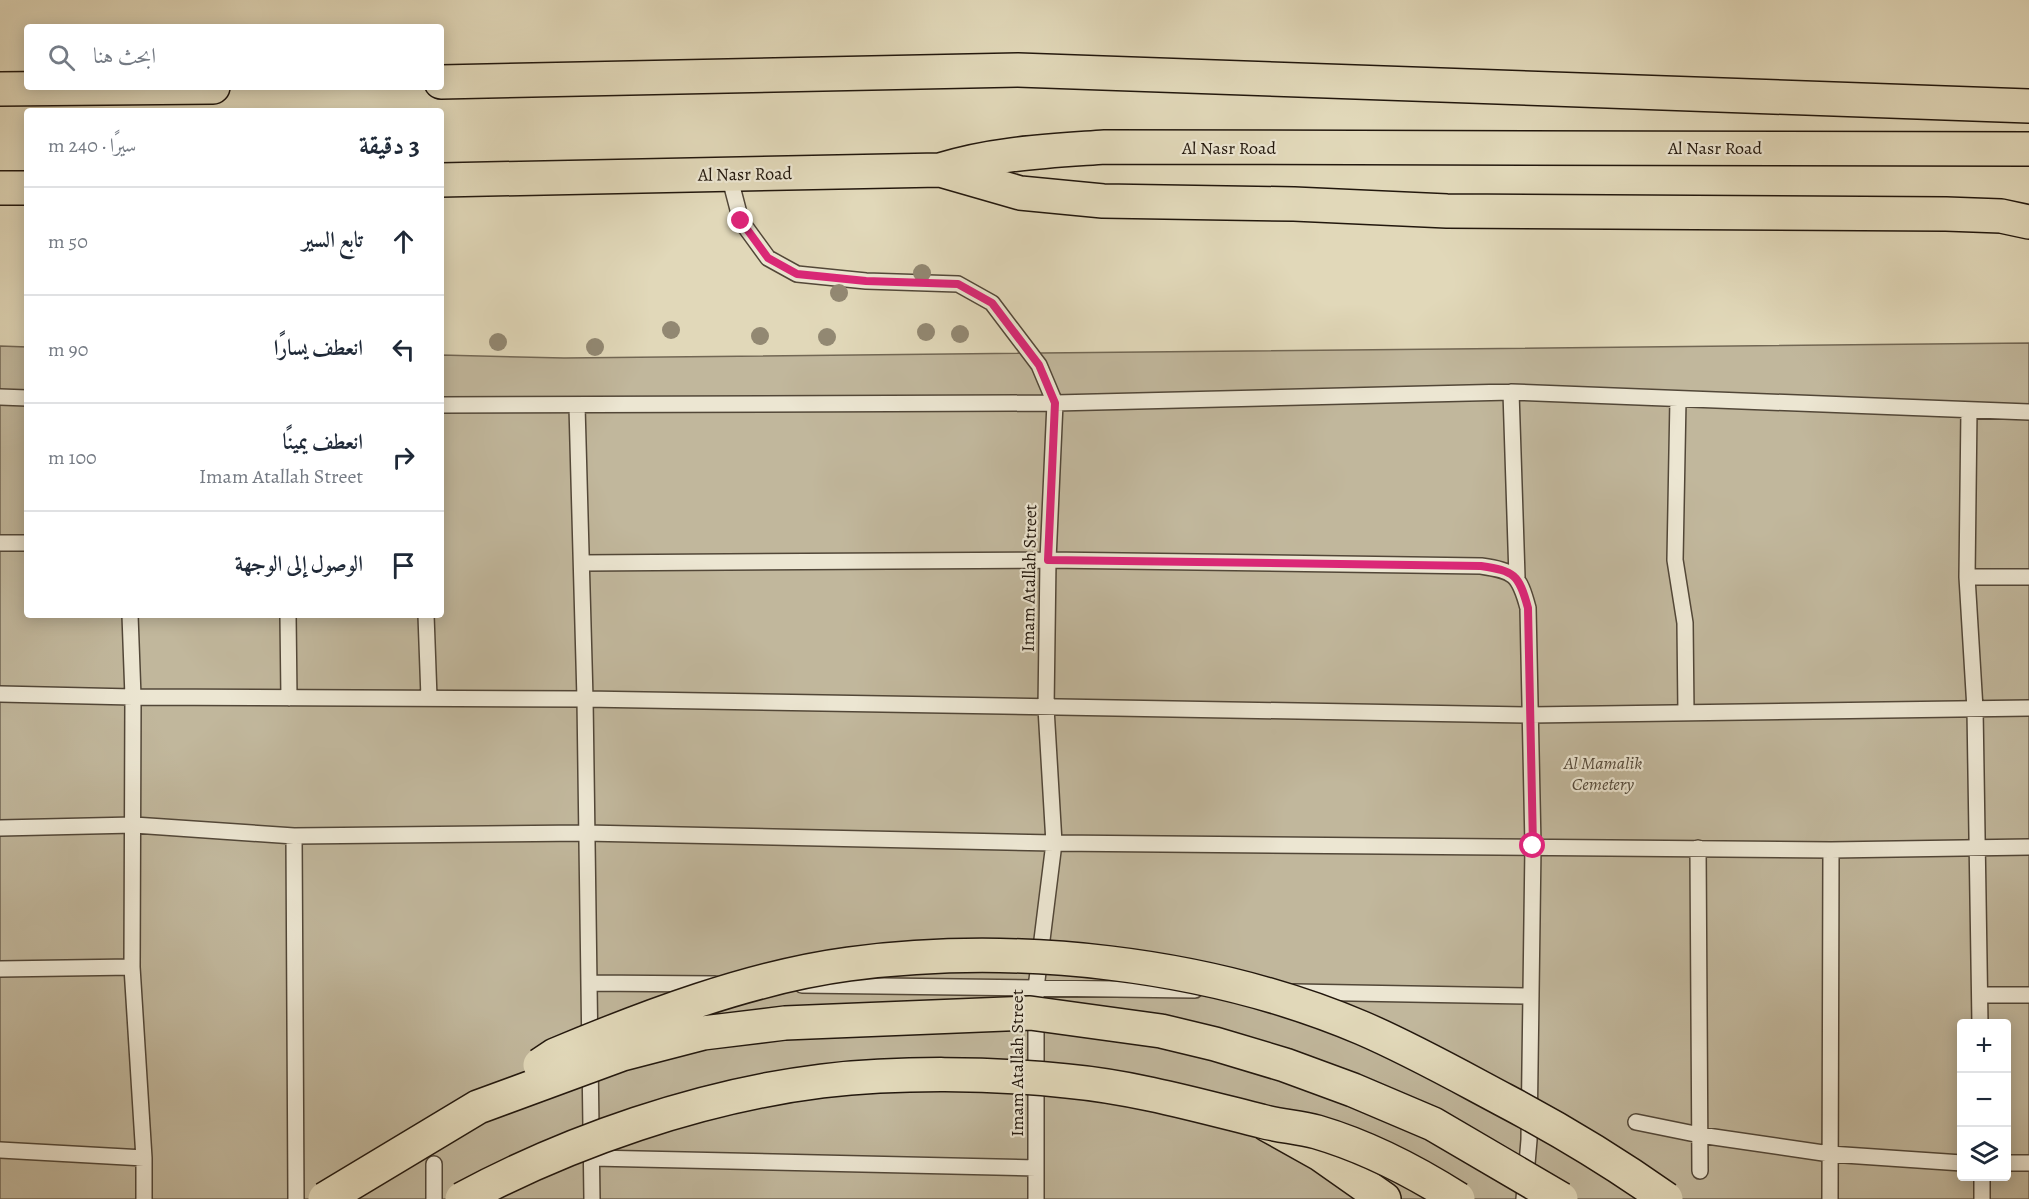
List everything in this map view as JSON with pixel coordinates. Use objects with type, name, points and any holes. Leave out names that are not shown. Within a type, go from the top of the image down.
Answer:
[{"type":"highway","points":[[444,82],[1018,70],[2026,104]]},
{"type":"highway","points":[[0,89],[24,89]]},
{"type":"highway","name":"Al Nasr Road","points":[[444,180],[940,170],[972,160],[1004,155],[1105,147],[2024,149]]},
{"type":"highway","points":[[940,170],[1020,193],[1103,201],[1294,204],[1447,211],[1946,214],[2001,216],[2029,222]]},
{"type":"highway","points":[[0,188],[24,188]]},
{"type":"highway","points":[[325,1199],[478,1107],[555,1055],[677,1007],[776,980],[848,964],[996,955],[1077,959],[1222,983],[1294,1003],[1360,1027],[1438,1064],[1564,1131],[1666,1199]]},
{"type":"highway","points":[[478,1107],[622,1054],[703,1033],[785,1023],[865,1018],[1030,1013],[1161,1031],[1285,1065],[1353,1090],[1433,1124],[1561,1199]]},
{"type":"highway","points":[[462,1199],[546,1159],[678,1112],[748,1094],[822,1081],[897,1077],[1004,1077],[1069,1081],[1206,1106],[1264,1122],[1317,1132],[1407,1167],[1458,1199]]},
{"type":"highway","points":[[1264,1122],[1320,1154],[1384,1199]]},
{"type":"lane","name":"Imam Atallah Street","points":[[729,175],[741,221],[751,239],[768,258],[797,274],[866,281],[958,284],[992,303],[1039,365],[1055,403],[1048,560],[1046,708],[1054,843],[1036,988],[1036,1199]]},
{"type":"lane","points":[[1512,392],[1517,577],[1528,608],[1533,846],[1530,1140],[1524,1199]]},
{"type":"lane","points":[[444,405],[1055,403],[1512,392],[2029,412]]},
{"type":"lane","points":[[0,398],[24,398]]},
{"type":"lane","points":[[1678,399],[1675,560],[1685,623],[1686,712]]},
{"type":"lane","points":[[577,406],[585,699],[585,833],[592,1199]]},
{"type":"lane","points":[[1969,410],[1967,578],[1976,709],[1980,1019]]},
{"type":"lane","points":[[0,543],[24,543]]},
{"type":"lane","points":[[582,563],[1048,560],[1481,566],[1505,570],[1517,577]]},
{"type":"lane","points":[[1967,578],[2029,577]]},
{"type":"lane","points":[[130,618],[134,697],[132,967],[144,1158],[144,1199]]},
{"type":"lane","points":[[288,618],[289,698]]},
{"type":"lane","points":[[426,618],[429,698]]},
{"type":"lane","points":[[0,694],[134,697],[585,699],[1530,715],[2029,708]]},
{"type":"lane","points":[[0,828],[134,825],[294,836],[585,833],[1054,843],[1831,850],[2029,847]]},
{"type":"lane","points":[[294,836],[296,1199]]},
{"type":"lane","points":[[1698,848],[1700,1171]]},
{"type":"lane","points":[[1830,1199],[1831,850]]},
{"type":"lane","points":[[0,969],[132,967]]},
{"type":"lane","points":[[589,982],[1531,996]]},
{"type":"lane","points":[[1980,995],[2029,995]]},
{"type":"lane","points":[[1636,1122],[1700,1135],[1830,1154],[1957,1162]]},
{"type":"lane","points":[[0,1150],[144,1158]]},
{"type":"lane","points":[[593,1158],[1036,1167]]},
{"type":"lane","points":[[2011,1163],[2029,1163]]},
{"type":"lane","points":[[434,1164],[434,1199]]},
{"type":"lane","points":[[1982,1181],[1982,1199]]},
{"type":"green space","name":"Al Mamalik Cemetery","points":[[2029,343],[2029,1199],[0,1199],[0,346],[24,347],[24,618],[444,618],[444,355],[564,358]]},
{"type":"route","points":[[741,221],[751,239],[768,258],[797,274],[866,281],[958,284],[992,303],[1039,365],[1055,403],[1048,560],[1481,566],[1505,570],[1517,577],[1528,608],[1533,846]]}]
